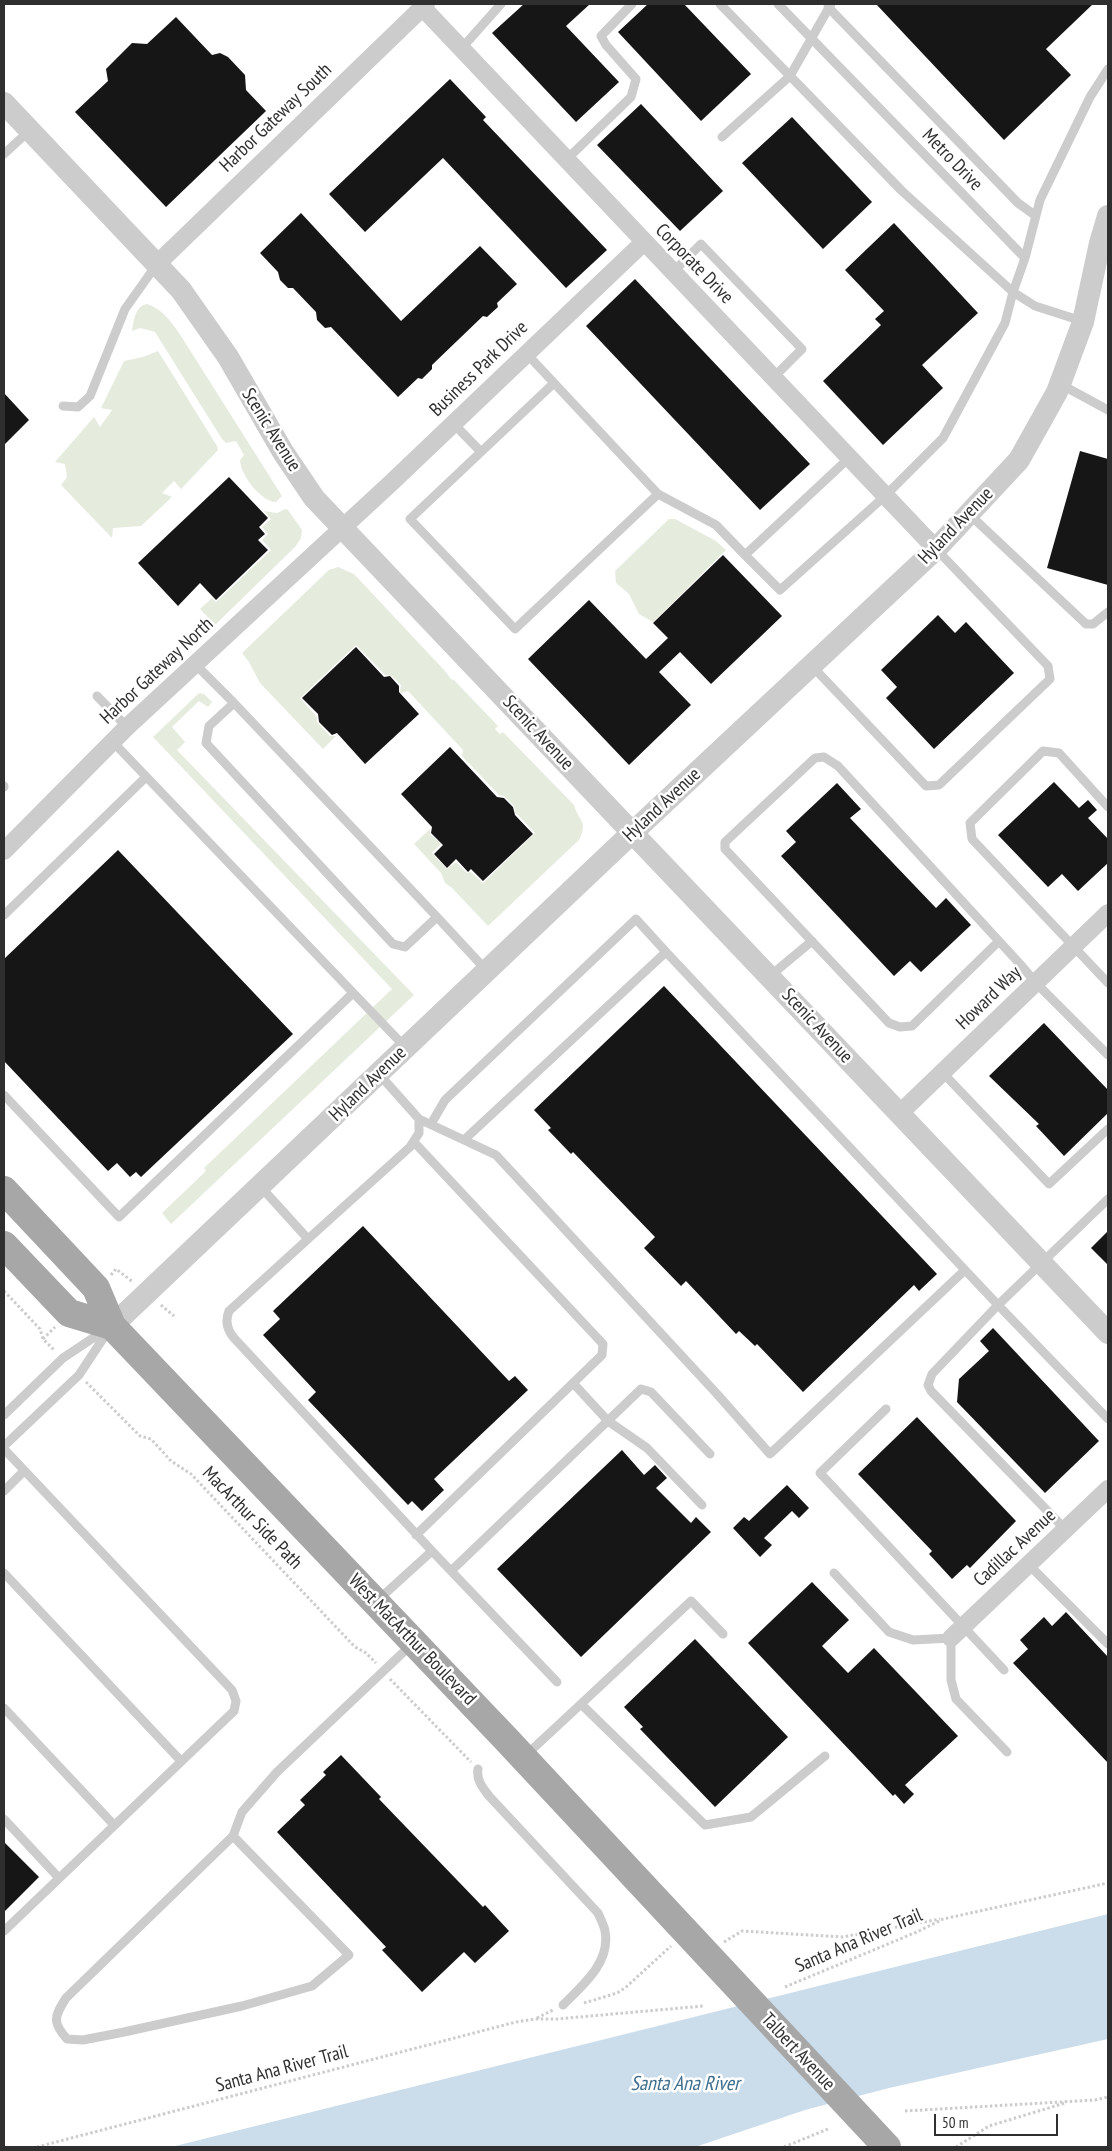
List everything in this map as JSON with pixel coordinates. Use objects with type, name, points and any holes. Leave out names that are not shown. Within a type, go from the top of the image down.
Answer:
[{"type":"main road","name":"West MacArthur Boulevard","points":[[4,1190],[96,1288],[112,1326],[414,1642],[708,1956]]},
{"type":"main road","name":"West MacArthur Boulevard","points":[[4,1245],[69,1313],[112,1326]]},
{"type":"main road","name":"Talbert Avenue","points":[[708,1956],[887,2147]]},
{"type":"street","name":"Corporate Drive","points":[[424,5],[461,49],[936,549]]},
{"type":"street","name":"Harbor Gateway South","points":[[157,264],[424,5]]},
{"type":"street","name":"Scenic Avenue","points":[[4,104],[180,290],[228,358],[283,452],[314,498],[1108,1333]]},
{"type":"street","name":"Hyland Avenue","points":[[112,1326],[632,833],[936,549],[1019,460],[1060,384],[1084,322],[1100,243],[1108,216]]},
{"type":"street","name":"Business Park Drive","points":[[343,527],[644,242]]},
{"type":"street","name":"Harbor Gateway North","points":[[4,851],[127,727],[343,527]]},
{"type":"street","name":"Howard Way","points":[[900,1113],[1108,914]]},
{"type":"street","name":"Cadillac Avenue","points":[[951,1638],[1108,1489]]},
{"type":"lane","points":[[461,49],[501,4]]},
{"type":"lane","points":[[566,160],[631,97],[636,79],[606,45],[601,36],[632,4]]},
{"type":"lane","points":[[720,4],[902,191],[1013,292],[1035,306],[1084,322]]},
{"type":"lane","name":"Metro Drive","points":[[778,4],[1024,258]]},
{"type":"lane","points":[[722,137],[790,76],[830,5],[1006,190],[1036,216]]},
{"type":"lane","points":[[526,353],[658,494],[716,526],[780,590],[885,496],[943,438],[1005,323],[1040,200],[1090,97],[1108,69]]},
{"type":"lane","points":[[4,154],[30,131]]},
{"type":"lane","points":[[673,272],[701,244],[802,349],[773,378]]},
{"type":"lane","points":[[63,406],[78,407],[90,396],[125,309],[157,264]]},
{"type":"lane","points":[[554,383],[410,519],[515,629],[658,494]]},
{"type":"lane","points":[[1060,384],[1108,410]]},
{"type":"lane","points":[[453,422],[481,452]]},
{"type":"lane","points":[[745,555],[850,458]]},
{"type":"lane","points":[[969,514],[1086,624],[1093,624],[1108,612]]},
{"type":"lane","points":[[812,666],[926,786],[939,785],[1050,680],[1048,666],[936,549]]},
{"type":"lane","points":[[195,664],[487,971]]},
{"type":"lane","points":[[97,696],[127,727]]},
{"type":"lane","points":[[234,703],[209,726],[206,743],[393,944],[405,947],[437,917]]},
{"type":"lane","points":[[113,742],[406,1048]]},
{"type":"lane","points":[[1108,807],[1059,753],[1044,751],[970,823],[972,839],[1108,982]]},
{"type":"lane","points":[[999,942],[912,1026],[900,1027],[889,1024],[725,849],[725,842],[815,758],[824,757],[838,766],[999,942],[1036,983],[1108,1055]]},
{"type":"lane","points":[[4,915],[146,777]]},
{"type":"lane","points":[[431,1124],[445,1100],[636,919],[998,1305],[1108,1419]]},
{"type":"lane","points":[[770,976],[812,941]]},
{"type":"lane","points":[[464,1140],[666,952]]},
{"type":"lane","points":[[4,1095],[119,1217],[353,993]]},
{"type":"lane","points":[[942,1072],[1049,1184],[1108,1130]]},
{"type":"lane","points":[[378,1074],[419,1119],[496,1155],[770,1454],[966,1270]]},
{"type":"lane","points":[[419,1119],[420,1133],[414,1142],[229,1311],[227,1317],[230,1332],[416,1535],[556,1682]]},
{"type":"lane","points":[[414,1142],[603,1344],[602,1355],[416,1535]]},
{"type":"lane","points":[[260,1186],[308,1239]]},
{"type":"lane","points":[[1065,1530],[931,1391],[928,1385],[932,1374],[998,1305],[1108,1200]]},
{"type":"lane","points":[[4,1415],[62,1358],[112,1326]]},
{"type":"lane","points":[[4,1931],[234,1710],[236,1701],[232,1690],[24,1471],[4,1447],[79,1375],[112,1326]]},
{"type":"lane","points":[[573,1383],[608,1421],[647,1448],[702,1505]]},
{"type":"lane","points":[[451,1571],[641,1389],[650,1392],[710,1454]]},
{"type":"lane","points":[[886,1409],[820,1473],[1004,1670]]},
{"type":"lane","points":[[4,1491],[24,1471]]},
{"type":"lane","points":[[376,1602],[432,1551]]},
{"type":"lane","points":[[1028,1564],[1108,1644]]},
{"type":"lane","points":[[4,1573],[181,1761]]},
{"type":"lane","points":[[834,1573],[889,1632],[912,1640],[951,1638],[951,1680],[956,1699],[1007,1752]]},
{"type":"lane","points":[[523,1758],[691,1601],[723,1634]]},
{"type":"lane","points":[[233,1836],[349,1956],[312,1986],[242,2006],[124,2032],[83,2040],[67,2039],[57,2028],[56,2014],[66,1998],[233,1836],[242,1812],[277,1772],[414,1642]]},
{"type":"lane","points":[[581,1704],[705,1825],[751,1817],[825,1756]]},
{"type":"lane","points":[[4,1708],[114,1825]]},
{"type":"lane","points":[[478,1769],[479,1782],[489,1796],[598,1913],[605,1930],[606,1949],[599,1966],[563,2006]]},
{"type":"lane","points":[[4,1819],[59,1878]]},
{"type":"path","points":[[4,1292],[40,1330],[43,1339],[62,1358]]},
{"type":"path","name":"MacArthur Side Path","points":[[79,1375],[140,1436],[151,1439],[171,1461],[191,1474],[355,1648],[366,1653],[478,1769]]},
{"type":"path","name":"Santa Ana River Trail","points":[[708,1956],[728,1938],[742,1932],[843,1937],[943,1919],[1108,1883]]},
{"type":"path","name":"Santa Ana River Trail","points":[[785,1987],[919,1931],[943,1919]]},
{"type":"path","name":"Santa Ana River Trail","points":[[36,2147],[535,2019],[563,2006],[590,2002],[625,1988],[686,1932]]},
{"type":"path","name":"Santa Ana River Trail","points":[[535,2019],[557,2019],[703,2006]]},
{"type":"path","points":[[905,2111],[1070,2102],[1108,2097]]},
{"type":"path","points":[[956,2147],[989,2126],[1070,2102]]},
{"type":"path","points":[[784,2147],[828,2129]]},
{"type":"shaded area","points":[[147,304],[158,309],[171,321],[181,336],[282,496],[276,502],[264,497],[247,479],[240,460],[244,455],[236,441],[226,443],[222,439],[155,332],[140,328],[132,331],[134,318],[140,308]]},
{"type":"shaded area","points":[[158,351],[218,450],[181,489],[174,481],[162,493],[172,497],[141,526],[113,528],[112,538],[61,485],[67,477],[65,464],[55,462],[94,417],[100,427],[112,410],[101,408],[124,361],[143,357]]},
{"type":"shaded area","points":[[285,509],[288,510],[302,530],[301,538],[296,546],[215,625],[200,609],[212,598],[216,602],[271,550],[262,540],[268,534],[262,527],[271,519],[264,511],[277,513]]},
{"type":"shaded area","points":[[669,519],[675,519],[716,541],[726,550],[653,622],[639,614],[629,594],[616,583],[615,571]]},
{"type":"shaded area","points":[[338,567],[354,574],[451,679],[498,726],[495,729],[500,734],[503,732],[574,805],[582,821],[583,828],[579,840],[488,926],[445,883],[441,873],[414,844],[430,829],[430,834],[441,844],[432,853],[447,869],[456,862],[467,873],[471,872],[483,883],[535,833],[515,812],[514,806],[504,796],[499,795],[462,756],[463,750],[408,691],[401,693],[401,685],[392,676],[385,675],[356,645],[300,698],[317,717],[317,722],[330,736],[336,736],[323,749],[260,683],[242,653],[329,570]]},
{"type":"shaded area","points":[[199,693],[204,694],[212,702],[208,707],[199,701],[172,727],[185,742],[177,750],[414,995],[171,1224],[162,1213],[206,1171],[204,1168],[392,989],[153,737]]},
{"type":"water","name":"Santa Ana River","points":[[1108,1914],[1108,2039],[889,2088],[805,2110],[695,2147],[171,2147]]},
{"type":"building","points":[[524,4],[590,4],[566,26],[619,82],[576,122],[492,33]]},
{"type":"building","points":[[648,4],[684,4],[751,74],[701,121],[618,32]]},
{"type":"building","points":[[876,4],[1093,4],[1046,49],[1071,75],[1004,140]]},
{"type":"building","points":[[176,17],[212,55],[220,53],[228,57],[245,75],[246,90],[266,111],[166,207],[75,112],[108,81],[106,69],[132,43],[147,44]]},
{"type":"building","points":[[450,79],[486,117],[483,120],[607,250],[566,288],[443,158],[365,232],[329,194]]},
{"type":"building","points":[[641,104],[723,191],[680,231],[597,145]]},
{"type":"building","points":[[792,117],[872,202],[823,249],[742,163]]},
{"type":"building","points":[[301,213],[401,321],[480,246],[517,284],[497,303],[498,307],[487,317],[483,316],[432,365],[432,369],[422,379],[418,378],[398,397],[331,327],[325,328],[317,320],[316,312],[293,288],[288,288],[280,280],[278,272],[260,253]]},
{"type":"building","points":[[894,223],[978,313],[922,365],[943,388],[883,445],[823,381],[881,325],[875,319],[884,311],[845,270]]},
{"type":"building","points":[[635,279],[810,464],[760,510],[586,326]]},
{"type":"building","points":[[4,393],[29,420],[4,445]]},
{"type":"building","points":[[1080,451],[1108,459],[1108,585],[1047,568]]},
{"type":"building","points":[[229,477],[268,518],[259,527],[265,534],[258,540],[268,550],[216,600],[200,583],[178,606],[138,563]]},
{"type":"building","points":[[723,555],[782,616],[711,684],[680,652],[659,672],[691,705],[629,765],[528,659],[589,600],[646,659],[668,638],[653,623]]},
{"type":"building","points":[[938,615],[955,633],[966,622],[1014,673],[934,749],[886,698],[897,687],[881,670]]},
{"type":"building","points":[[356,647],[384,677],[390,676],[399,686],[399,692],[419,714],[365,764],[337,733],[332,735],[319,722],[318,714],[302,698]]},
{"type":"building","points":[[450,747],[497,797],[504,798],[513,807],[515,815],[533,834],[483,881],[471,869],[468,872],[456,859],[447,868],[434,854],[443,845],[431,833],[432,827],[401,794]]},
{"type":"building","points":[[1054,782],[1079,808],[1088,800],[1097,810],[1088,818],[1108,839],[1108,863],[1078,891],[1062,874],[1048,887],[998,835]]},
{"type":"building","points":[[837,783],[861,809],[850,818],[936,908],[946,898],[971,925],[921,972],[910,961],[894,976],[781,856],[796,842],[786,831]]},
{"type":"building","points":[[118,850],[293,1034],[141,1177],[136,1172],[130,1177],[117,1163],[108,1171],[4,1061],[4,959]]},
{"type":"building","points":[[664,986],[937,1274],[919,1291],[914,1285],[803,1392],[757,1344],[755,1346],[739,1331],[736,1334],[686,1281],[681,1286],[644,1248],[655,1237],[573,1152],[571,1154],[548,1130],[551,1128],[534,1110]]},
{"type":"building","points":[[1044,1023],[1108,1090],[1108,1113],[1064,1156],[1036,1126],[1039,1124],[989,1076]]},
{"type":"building","points":[[363,1226],[509,1381],[515,1376],[528,1390],[434,1479],[444,1490],[422,1511],[412,1501],[408,1505],[308,1400],[316,1392],[263,1335],[280,1319],[273,1311]]},
{"type":"building","points":[[1108,1231],[1108,1265],[1091,1248]]},
{"type":"building","points":[[993,1328],[1099,1441],[1045,1493],[957,1402],[959,1379],[989,1351],[980,1341]]},
{"type":"building","points":[[917,1417],[1016,1521],[970,1568],[967,1565],[952,1579],[929,1554],[932,1551],[858,1474]]},
{"type":"building","points":[[622,1450],[644,1475],[655,1465],[667,1478],[656,1488],[691,1523],[696,1517],[711,1532],[581,1657],[497,1569]]},
{"type":"building","points":[[787,1485],[809,1508],[799,1518],[792,1511],[764,1538],[772,1545],[760,1557],[733,1528],[744,1517],[749,1521]]},
{"type":"building","points":[[812,1582],[849,1620],[822,1646],[848,1673],[874,1648],[958,1736],[905,1785],[914,1794],[904,1804],[895,1794],[893,1796],[748,1643]]},
{"type":"building","points":[[1066,1612],[1108,1657],[1108,1763],[1013,1663],[1028,1649],[1020,1640],[1044,1617],[1052,1626]]},
{"type":"building","points":[[695,1639],[788,1737],[715,1807],[640,1729],[643,1727],[624,1707]]},
{"type":"building","points":[[341,1755],[381,1797],[379,1799],[483,1907],[485,1905],[509,1931],[475,1963],[464,1952],[422,1992],[382,1950],[386,1947],[277,1832],[305,1805],[300,1800],[326,1775],[323,1772]]},
{"type":"building","points":[[4,1842],[39,1877],[4,1912]]}]
